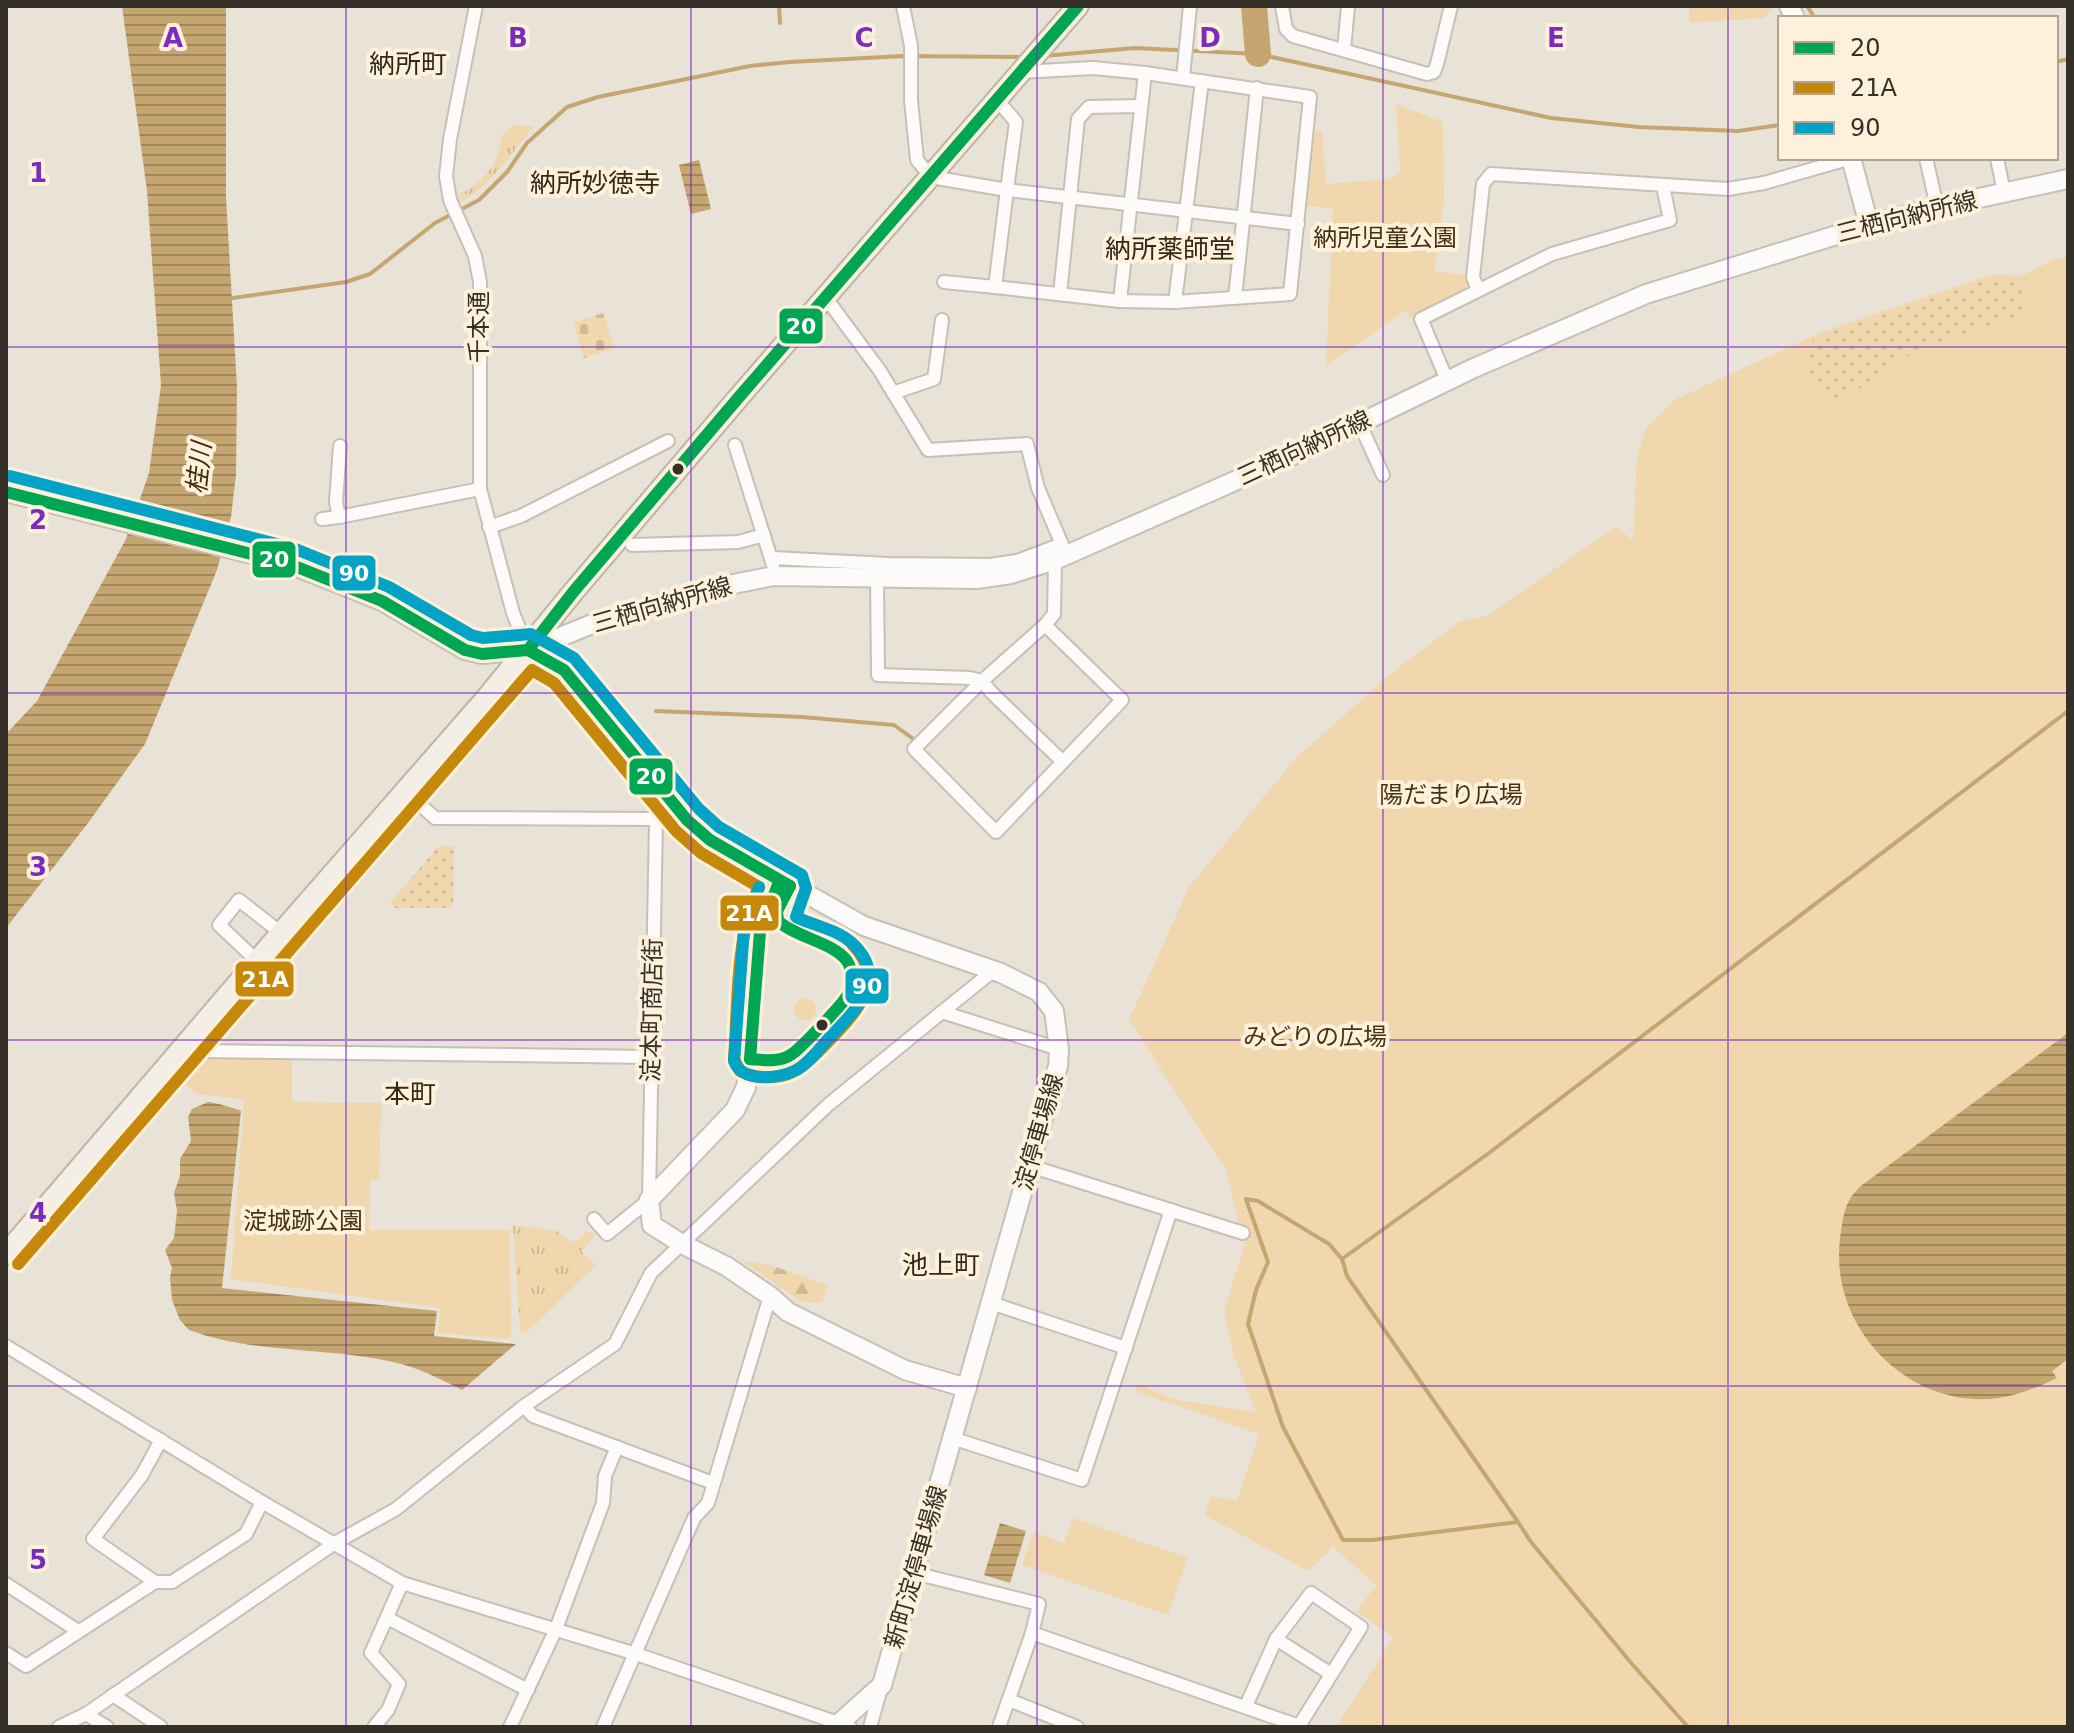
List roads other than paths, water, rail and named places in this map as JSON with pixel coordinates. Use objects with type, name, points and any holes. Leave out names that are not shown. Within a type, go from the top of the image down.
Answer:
[{"type":"main road","points":[[6,1254],[528,650],[574,591],[1078,6]]},
{"type":"main road","points":[[1852,160],[1869,225]]},
{"type":"main road","name":"三栖向納所線","points":[[6,492],[287,563],[390,605],[465,650],[482,654],[528,650],[597,622],[728,585],[773,567],[877,578],[976,579],[1011,574],[1297,453],[1447,380],[1646,294],[1869,225],[2068,179]]},
{"type":"main road","name":"淀停車場線","points":[[528,650],[564,670],[673,805],[710,840],[864,926],[993,971],[1039,992],[1049,1002],[1054,1011],[1058,1066],[967,1388]]},
{"type":"main road","points":[[750,1059],[746,1087],[735,1110],[649,1200],[652,1225],[726,1266],[788,1312],[905,1370],[967,1388]]},
{"type":"main road","name":"新町淀停車場線","points":[[882,1685],[967,1388]]},
{"type":"main road","points":[[841,1726],[882,1685]]},
{"type":"street","name":"千本通","points":[[476,6],[450,139],[446,176],[450,200],[475,256],[480,282],[480,489],[513,613],[528,650]]},
{"type":"street","points":[[903,6],[911,46],[914,148],[917,160],[931,177],[1131,206],[1298,224]]},
{"type":"street","points":[[1183,74],[1190,6]]},
{"type":"street","points":[[1282,6],[1286,29],[1293,36],[1427,74],[1434,72],[1451,6]]},
{"type":"street","points":[[1344,50],[1348,6]]},
{"type":"street","points":[[944,282],[1120,301],[1175,302],[1290,294],[1310,97],[1202,81],[1183,74],[1029,62]]},
{"type":"street","points":[[1120,301],[1145,73]]},
{"type":"street","points":[[1175,302],[1202,81]]},
{"type":"street","points":[[1235,298],[1257,88]]},
{"type":"street","points":[[995,287],[1016,122],[998,101]]},
{"type":"street","points":[[1060,294],[1078,119],[1089,107],[1141,106]]},
{"type":"street","points":[[1478,290],[1473,277],[1483,184],[1491,174],[1728,189],[1764,183],[1844,160]]},
{"type":"street","points":[[1926,160],[1937,207]]},
{"type":"street","points":[[1997,160],[2004,193]]},
{"type":"street","points":[[1447,380],[1421,319],[1552,254],[1670,220],[1663,186]]},
{"type":"street","points":[[826,298],[893,393],[928,450],[1027,444],[1038,488],[1061,553],[1054,614],[914,749],[996,832],[1122,700],[1045,625]]},
{"type":"street","points":[[893,393],[934,379],[942,320]]},
{"type":"street","points":[[1359,422],[1383,475]]},
{"type":"street","points":[[489,527],[521,516],[668,441]]},
{"type":"street","points":[[735,445],[773,567],[888,564],[979,566],[1061,553]]},
{"type":"street","points":[[339,517],[336,502],[340,446]]},
{"type":"street","points":[[322,519],[480,489]]},
{"type":"street","points":[[632,545],[738,542],[764,535]]},
{"type":"street","points":[[877,578],[878,675],[982,681],[1063,762]]},
{"type":"street","points":[[406,792],[435,818],[656,819],[673,805]]},
{"type":"street","name":"淀本町商店街","points":[[649,1200],[656,819]]},
{"type":"street","points":[[750,1059],[760,932],[766,910],[780,881]]},
{"type":"street","points":[[257,961],[219,925],[239,900],[281,933]]},
{"type":"street","points":[[59,1727],[86,1714],[335,1543],[396,1509],[524,1406],[615,1344],[651,1273],[828,1105],[993,971]]},
{"type":"street","points":[[942,1012],[1059,1049]]},
{"type":"street","points":[[187,1045],[200,1051],[651,1057]]},
{"type":"street","points":[[1030,1166],[1243,1233]]},
{"type":"street","points":[[594,1219],[607,1234],[649,1200]]},
{"type":"street","points":[[952,1438],[1082,1480],[1171,1210]]},
{"type":"street","points":[[603,1727],[694,1518],[708,1503],[770,1296]]},
{"type":"street","points":[[991,1303],[1126,1348]]},
{"type":"street","points":[[6,1346],[402,1583],[636,1654],[841,1726]]},
{"type":"street","points":[[524,1406],[533,1416],[713,1483]]},
{"type":"street","points":[[155,1582],[93,1539],[142,1475],[161,1440]]},
{"type":"street","points":[[510,1727],[556,1629],[603,1503],[605,1476],[617,1447]]},
{"type":"street","points":[[6,1653],[26,1666],[155,1582],[172,1582],[246,1534],[262,1502]]},
{"type":"street","points":[[914,1573],[1039,1604],[999,1727]]},
{"type":"street","points":[[374,1727],[388,1710],[399,1684],[371,1653],[402,1583]]},
{"type":"street","points":[[6,1584],[78,1631]]},
{"type":"street","points":[[1032,1633],[1300,1726],[1361,1627],[1311,1593],[1276,1639],[1246,1706]]},
{"type":"street","points":[[387,1618],[528,1690]]},
{"type":"street","points":[[1276,1639],[1331,1674]]},
{"type":"street","points":[[870,1727],[882,1685]]},
{"type":"street","points":[[113,1695],[161,1727]]},
{"type":"street","points":[[1009,1700],[1077,1727]]},
{"type":"street","points":[[86,1714],[107,1727]]},
{"type":"street","points":[[1262,1727],[1268,1714]]},
{"type":"water","name":"桂川","points":[[122,6],[226,6],[226,197],[237,387],[236,475],[231,517],[217,570],[145,744],[6,928],[6,734],[37,701],[126,539],[149,473],[161,385],[147,191]]},
{"type":"water","points":[[699,160],[711,209],[691,214],[679,165]]},
{"type":"water","points":[[2068,1033],[2068,1359],[2052,1371],[2057,1378],[2006,1397],[1966,1398],[1935,1391],[1906,1376],[1882,1356],[1862,1332],[1848,1303],[1840,1272],[1840,1239],[1845,1209],[1862,1185]]},
{"type":"water","points":[[208,1102],[241,1111],[222,1288],[437,1311],[434,1336],[516,1344],[462,1390],[420,1370],[393,1362],[264,1347],[189,1330],[180,1320],[172,1300],[172,1268],[165,1250],[174,1238],[177,1211],[174,1193],[180,1176],[180,1159],[191,1141],[188,1117],[192,1109]]},
{"type":"water","points":[[1000,1523],[1026,1531],[1010,1583],[984,1575]]},
{"type":"waterway","points":[[779,6],[780,23]]},
{"type":"waterway","points":[[1254,6],[1258,54]]},
{"type":"waterway","points":[[1807,6],[1814,16]]},
{"type":"waterway","points":[[1043,56],[1135,48],[1258,54],[1551,118],[1639,127],[1738,131],[1778,125]]},
{"type":"waterway","points":[[226,299],[346,282],[370,274],[435,223],[479,200],[507,172],[527,143],[567,107],[598,97],[750,66],[790,62],[903,56],[1022,57]]},
{"type":"waterway","points":[[2058,62],[2068,59]]},
{"type":"waterway","points":[[656,711],[802,717],[894,725],[912,738]]},
{"type":"waterway","points":[[1342,1259],[1489,1153],[2068,711]]},
{"type":"waterway","points":[[1518,1522],[1372,1540],[1343,1540],[1283,1427],[1248,1324],[1256,1290],[1268,1262],[1246,1199],[1258,1201],[1329,1244],[1342,1259],[1347,1276],[1518,1522],[1531,1542],[1688,1727]]},
{"type":"district","name":"納所町","points":[[408,64]]},
{"type":"district","name":"納所妙徳寺","points":[[595,183]]},
{"type":"district","name":"納所薬師堂","points":[[1170,249]]},
{"type":"district","name":"本町","points":[[410,1094]]},
{"type":"district","name":"池上町","points":[[941,1265]]},
{"type":"park label","name":"納所児童公園","points":[[1385,238]]},
{"type":"park label","name":"陽だまり広場","points":[[1451,795]]},
{"type":"park label","name":"みどりの広場","points":[[1315,1037]]},
{"type":"park label","name":"淀城跡公園","points":[[303,1221]]}]
